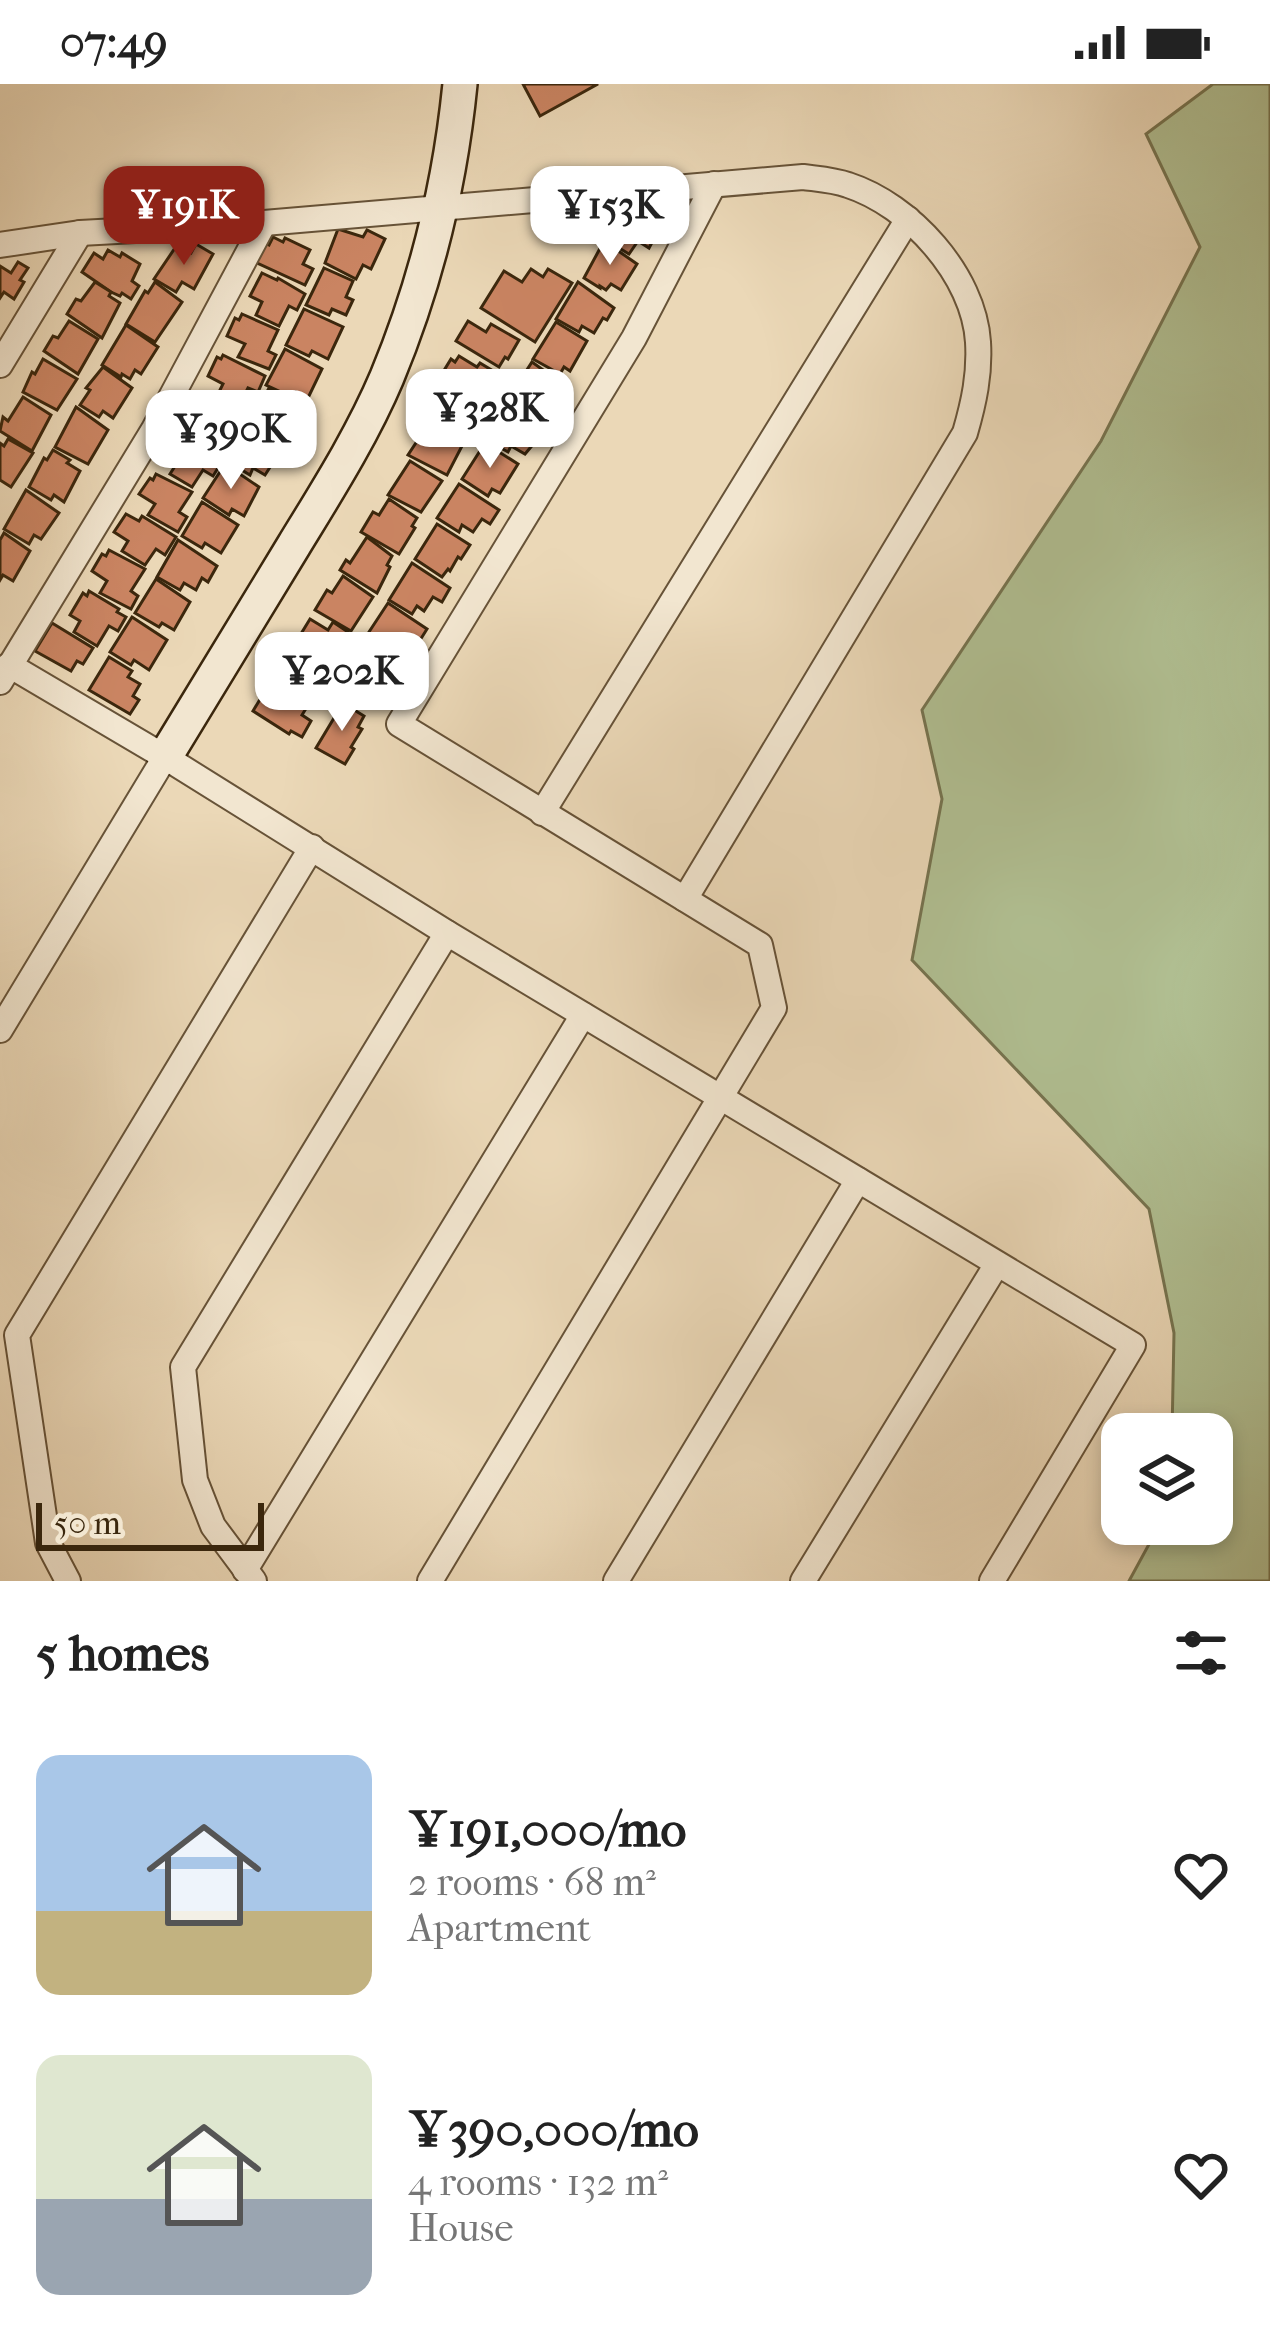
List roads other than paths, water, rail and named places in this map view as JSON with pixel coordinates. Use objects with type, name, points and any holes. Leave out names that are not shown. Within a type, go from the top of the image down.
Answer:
[{"type":"street","points":[[0,1030],[343,464],[375,401],[414,304],[441,208],[460,84]]},
{"type":"street","points":[[0,245],[80,233],[264,223],[803,177],[848,184],[908,219],[948,262],[968,300],[978,337],[977,392],[965,433],[685,899]]},
{"type":"street","points":[[430,1581],[774,1008],[760,945],[399,724],[634,338],[715,184]]},
{"type":"street","points":[[542,813],[908,219]]},
{"type":"street","points":[[264,223],[154,429],[5,673],[165,758],[1133,1345],[992,1581]]},
{"type":"street","points":[[0,365],[80,233]]},
{"type":"street","points":[[68,1581],[48,1543],[9,1330],[311,847]]},
{"type":"street","points":[[447,933],[183,1367],[195,1480],[213,1526],[249,1576],[584,1016]]},
{"type":"street","points":[[616,1581],[858,1180]]},
{"type":"street","points":[[803,1581],[997,1264]]}]
